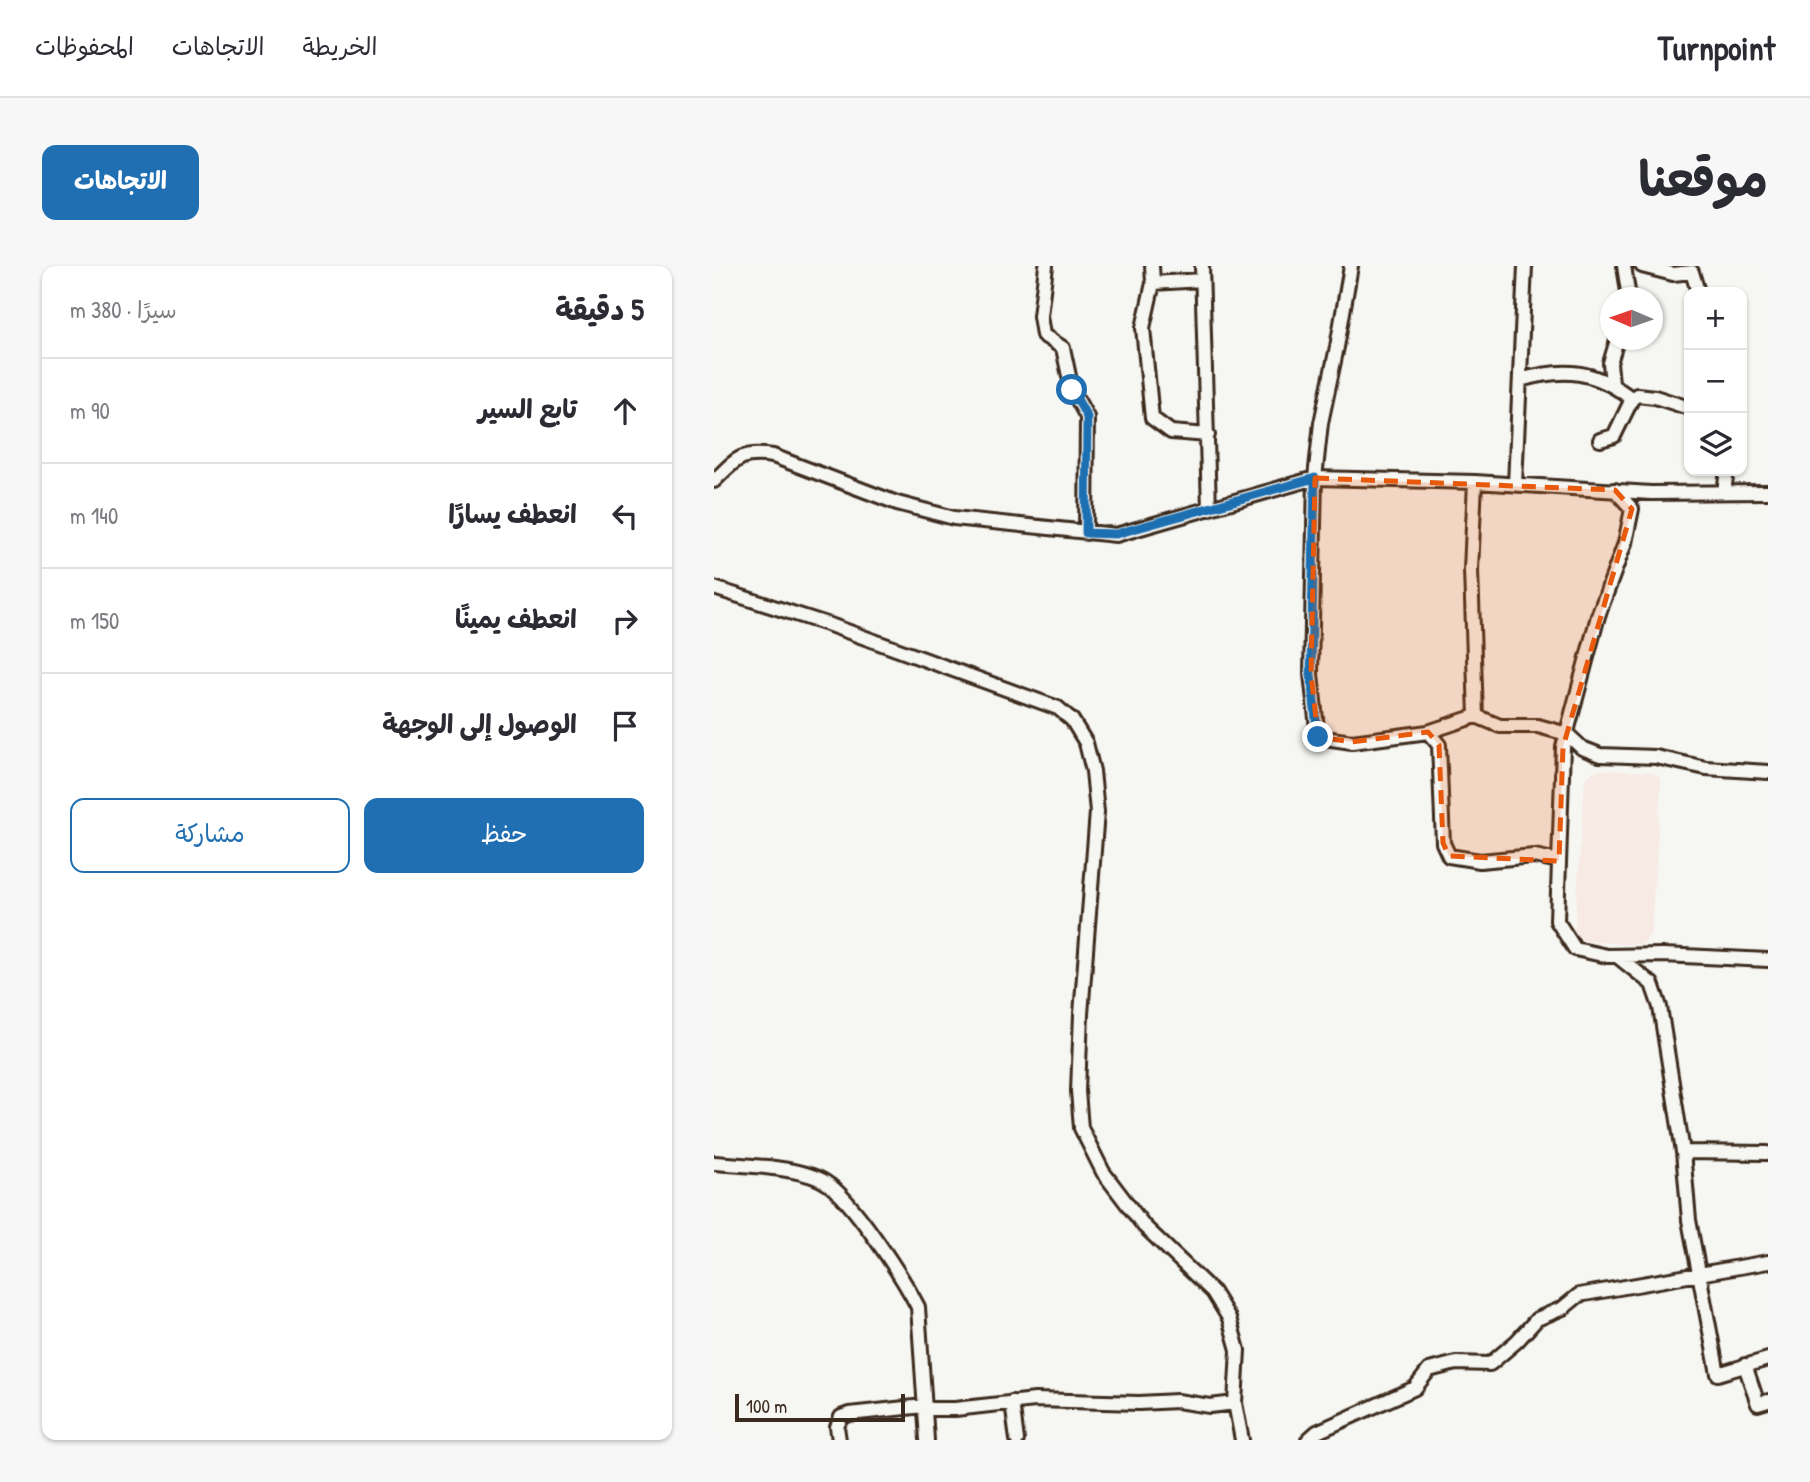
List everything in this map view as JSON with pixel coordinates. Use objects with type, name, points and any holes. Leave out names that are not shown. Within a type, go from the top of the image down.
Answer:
[{"type":"street","points":[[1046,266],[1040,316],[1043,335],[1063,348],[1072,390],[1087,417],[1086,533]]},
{"type":"street","points":[[1152,266],[1153,283],[1143,328],[1152,418],[1171,432],[1208,435]]},
{"type":"street","points":[[1202,266],[1209,509]]},
{"type":"street","points":[[1351,266],[1321,423],[1315,478],[1311,674],[1318,737],[1352,742],[1428,732],[1476,716],[1500,726],[1538,726],[1567,734],[1582,748],[1600,755],[1656,757],[1706,768],[1768,772]]},
{"type":"street","points":[[1515,484],[1525,266]]},
{"type":"street","points":[[1624,266],[1627,287]]},
{"type":"street","points":[[1642,266],[1673,274],[1692,269],[1697,287]]},
{"type":"street","points":[[1153,283],[1202,280]]},
{"type":"street","points":[[1612,383],[1609,363],[1614,350]]},
{"type":"street","points":[[1520,380],[1556,371],[1581,374],[1612,383],[1632,399]]},
{"type":"street","points":[[1600,440],[1614,436],[1632,399],[1637,395],[1656,397],[1684,406]]},
{"type":"street","points":[[714,481],[737,457],[754,453],[773,456],[897,503],[954,518],[1116,534],[1315,478],[1475,482],[1651,493],[1768,492]]},
{"type":"street","points":[[1724,492],[1726,476]]},
{"type":"street","points":[[1475,482],[1471,569],[1476,716]]},
{"type":"street","points":[[1615,490],[1632,509]]},
{"type":"street","points":[[1651,493],[1632,509],[1625,543],[1598,616],[1563,747],[1557,921],[1575,949],[1607,956],[1663,955],[1768,960]]},
{"type":"street","points":[[714,588],[830,625],[1058,708],[1078,727],[1089,751],[1097,812],[1081,1014],[1078,1091],[1081,1128],[1103,1172],[1144,1226],[1213,1292],[1229,1318],[1238,1350],[1235,1402],[1242,1440]]},
{"type":"street","points":[[1428,732],[1439,745],[1443,843],[1449,856],[1480,861],[1534,856],[1559,861]]},
{"type":"street","points":[[1617,956],[1652,984],[1660,1007],[1683,1152],[1689,1220],[1718,1374],[1768,1359]]},
{"type":"street","points":[[1683,1152],[1768,1153]]},
{"type":"street","points":[[714,1163],[804,1174],[825,1181],[842,1196],[876,1241],[918,1307],[927,1440]]},
{"type":"street","points":[[1308,1440],[1317,1432],[1415,1388],[1429,1370],[1456,1363],[1490,1364],[1517,1342],[1537,1319],[1563,1308],[1579,1295],[1768,1262]]},
{"type":"street","points":[[1745,1365],[1758,1404],[1768,1401]]},
{"type":"street","points":[[839,1440],[837,1427],[841,1418],[849,1414],[924,1406],[931,1409],[955,1409],[1035,1400],[1139,1403],[1177,1401],[1210,1406],[1235,1402]]},
{"type":"street","points":[[1012,1402],[1017,1440]]},
{"type":"highlighted area","points":[[1315,478],[1615,490],[1632,509],[1563,747],[1559,861],[1449,856],[1443,843],[1439,745],[1428,732],[1352,742],[1318,737],[1311,674]]},
{"type":"shaded area","points":[[1599,770],[1651,772],[1659,777],[1661,782],[1651,932],[1645,942],[1639,945],[1584,941],[1576,935],[1585,779]]},
{"type":"route","points":[[1072,390],[1087,417],[1086,533],[1116,534],[1315,478],[1311,674],[1318,737]]}]
